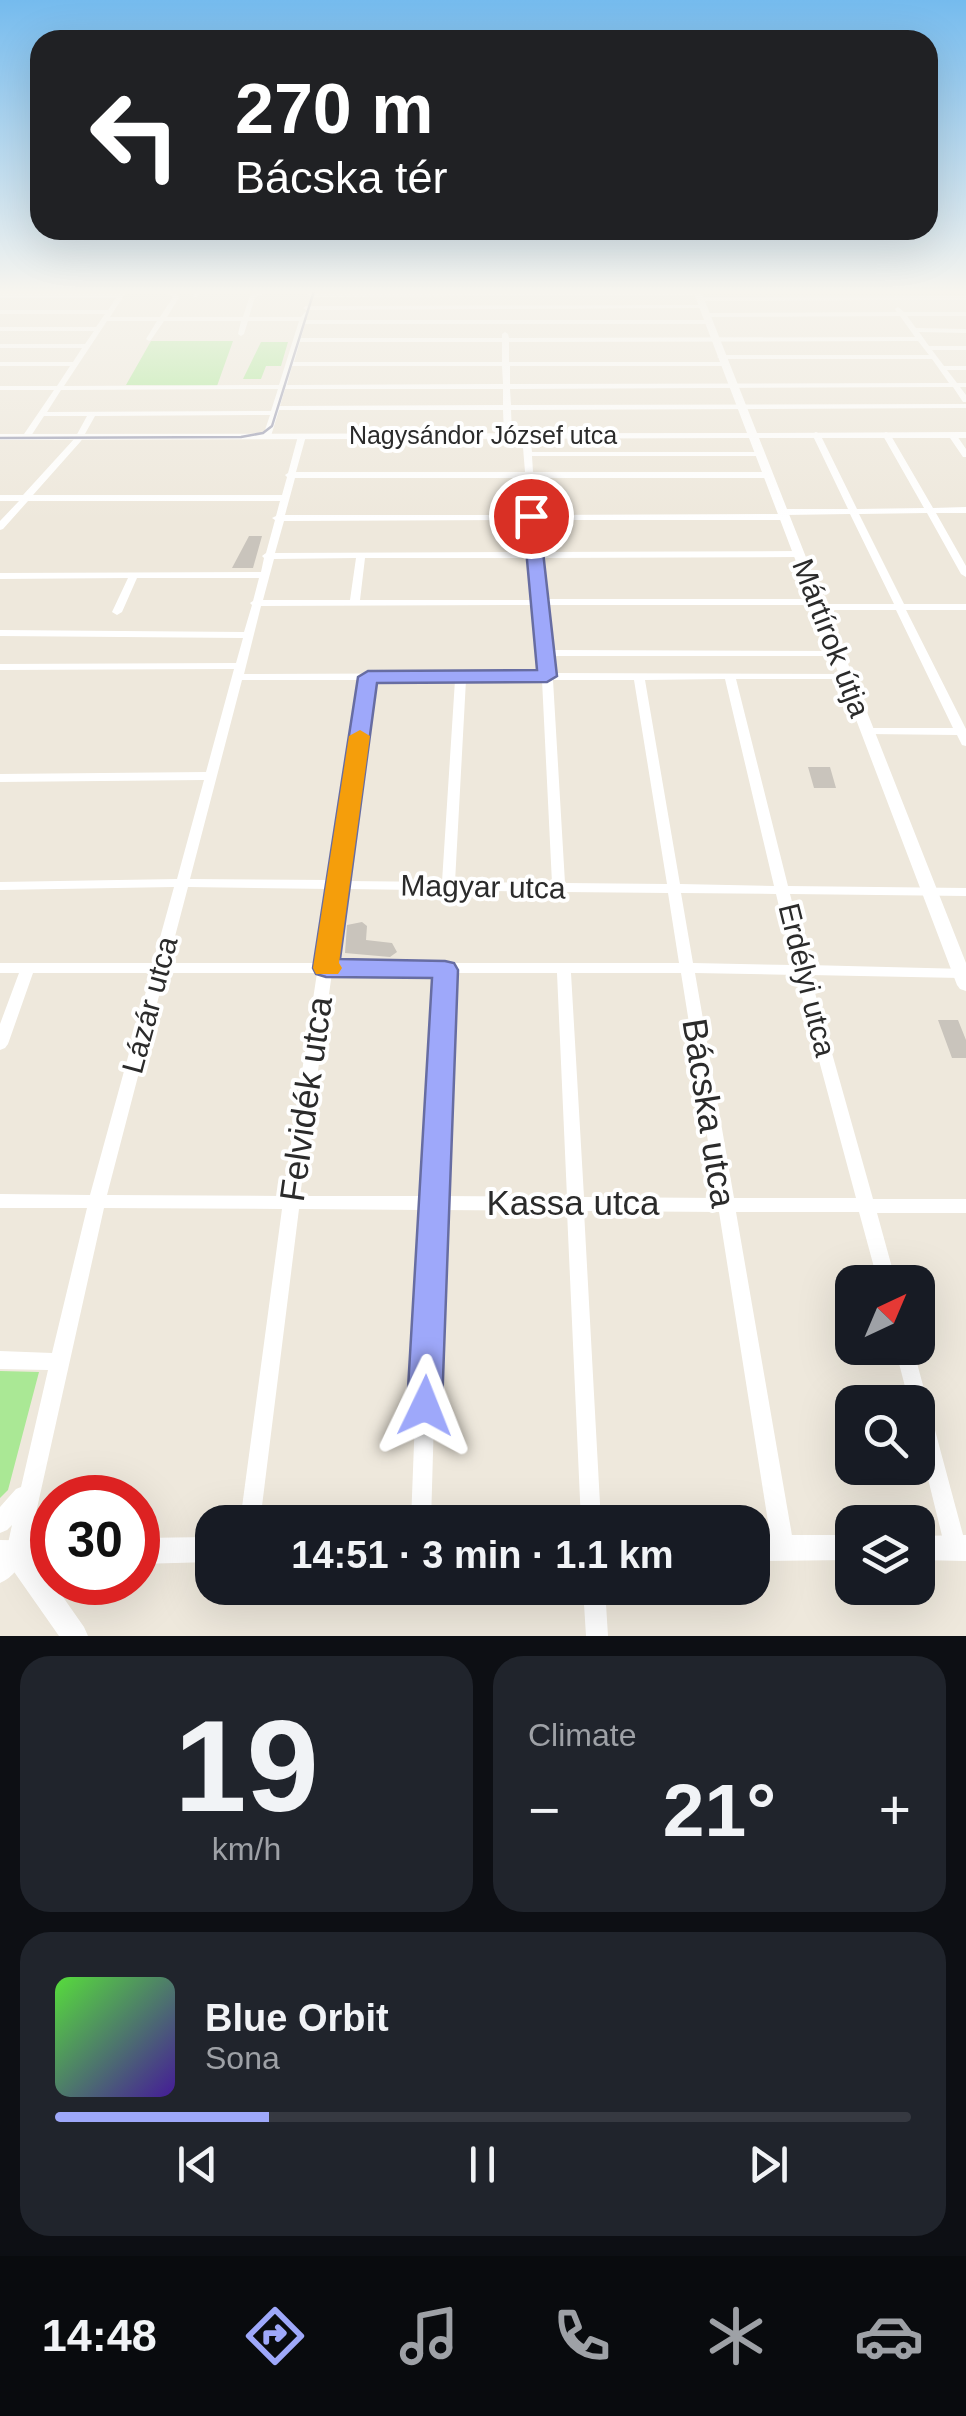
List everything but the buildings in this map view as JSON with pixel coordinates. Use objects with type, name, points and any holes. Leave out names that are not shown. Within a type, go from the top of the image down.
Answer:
[{"type":"street","points":[[26,436],[72,367]]},
{"type":"street","points":[[267,436],[288,367]]},
{"type":"street","points":[[506,367],[508,435]]},
{"type":"street","name":"Mártírok útja","points":[[725,367],[964,979]]},
{"type":"street","points":[[942,368],[966,368]]},
{"type":"street","points":[[942,368],[966,403]]},
{"type":"street","points":[[0,388],[966,385]]},
{"type":"street","points":[[42,414],[966,403]]},
{"type":"street","points":[[0,528],[80,436],[92,414]]},
{"type":"street","points":[[816,434],[964,736],[868,731]]},
{"type":"street","points":[[886,434],[966,574]]},
{"type":"street","points":[[526,435],[547,676],[559,888]]},
{"type":"street","points":[[952,435],[966,455]]},
{"type":"street","name":"Nagysándor József utca","points":[[0,437],[966,435]]},
{"type":"street","name":"Lázár utca","points":[[32,1475],[96,1200],[282,498],[302,436]]},
{"type":"street","points":[[528,454],[760,454]]},
{"type":"street","points":[[289,475],[768,474]]},
{"type":"street","points":[[0,498],[282,498]]},
{"type":"street","points":[[277,518],[966,510]]},
{"type":"street","points":[[267,556],[798,554]]},
{"type":"street","points":[[354,603],[360,556]]},
{"type":"street","points":[[117,612],[134,575]]},
{"type":"street","points":[[0,576],[262,575]]},
{"type":"street","points":[[255,603],[966,607]]},
{"type":"street","points":[[0,633],[248,635]]},
{"type":"street","points":[[545,652],[836,654]]},
{"type":"street","points":[[0,667],[368,677],[846,676]]},
{"type":"street","name":"Felvidék utca","points":[[252,1505],[368,677]]},
{"type":"street","points":[[448,887],[461,677]]},
{"type":"street","name":"Erdélyi utca","points":[[730,677],[802,971],[883,1265]]},
{"type":"street","name":"Bácska utca","points":[[639,678],[783,1547]]},
{"type":"street","points":[[0,778],[211,776]]},
{"type":"street","name":"Magyar utca","points":[[0,886],[183,883],[928,891],[965,895]]},
{"type":"street","points":[[0,968],[685,968],[964,979]]},
{"type":"street","points":[[0,1044],[28,968]]},
{"type":"street","points":[[422,1505],[445,970]]},
{"type":"street","points":[[564,970],[590,1505]]},
{"type":"street","name":"Kassa utca","points":[[0,1201],[966,1206]]},
{"type":"street","points":[[0,1360],[58,1362]]},
{"type":"street","points":[[909,1365],[961,1548],[935,1548]]},
{"type":"street","points":[[0,1523],[30,1486]]},
{"type":"street","name":"Lázár utca","points":[[5,1559],[30,1486]]},
{"type":"street","points":[[770,1547],[835,1548]]},
{"type":"street","points":[[160,1551],[195,1550]]},
{"type":"street","points":[[5,1559],[30,1556]]},
{"type":"street","points":[[5,1559],[30,1569]]},
{"type":"street","points":[[61,1605],[75,1636]]},
{"type":"street","points":[[595,1605],[597,1636]]},
{"type":"green space","points":[[136,367],[224,367],[217,386],[126,385]]},
{"type":"green space","points":[[249,367],[265,367],[261,379],[243,379]]},
{"type":"green space","points":[[0,1371],[39,1372],[8,1490],[0,1498]]},
{"type":"tram line","points":[[0,438],[241,437],[263,433],[272,426],[290,367]]},
{"type":"slow traffic","points":[[329,968],[360,736]]},
{"type":"route","points":[[425,1406],[445,970],[326,968],[368,677],[547,676],[531,516]]}]
